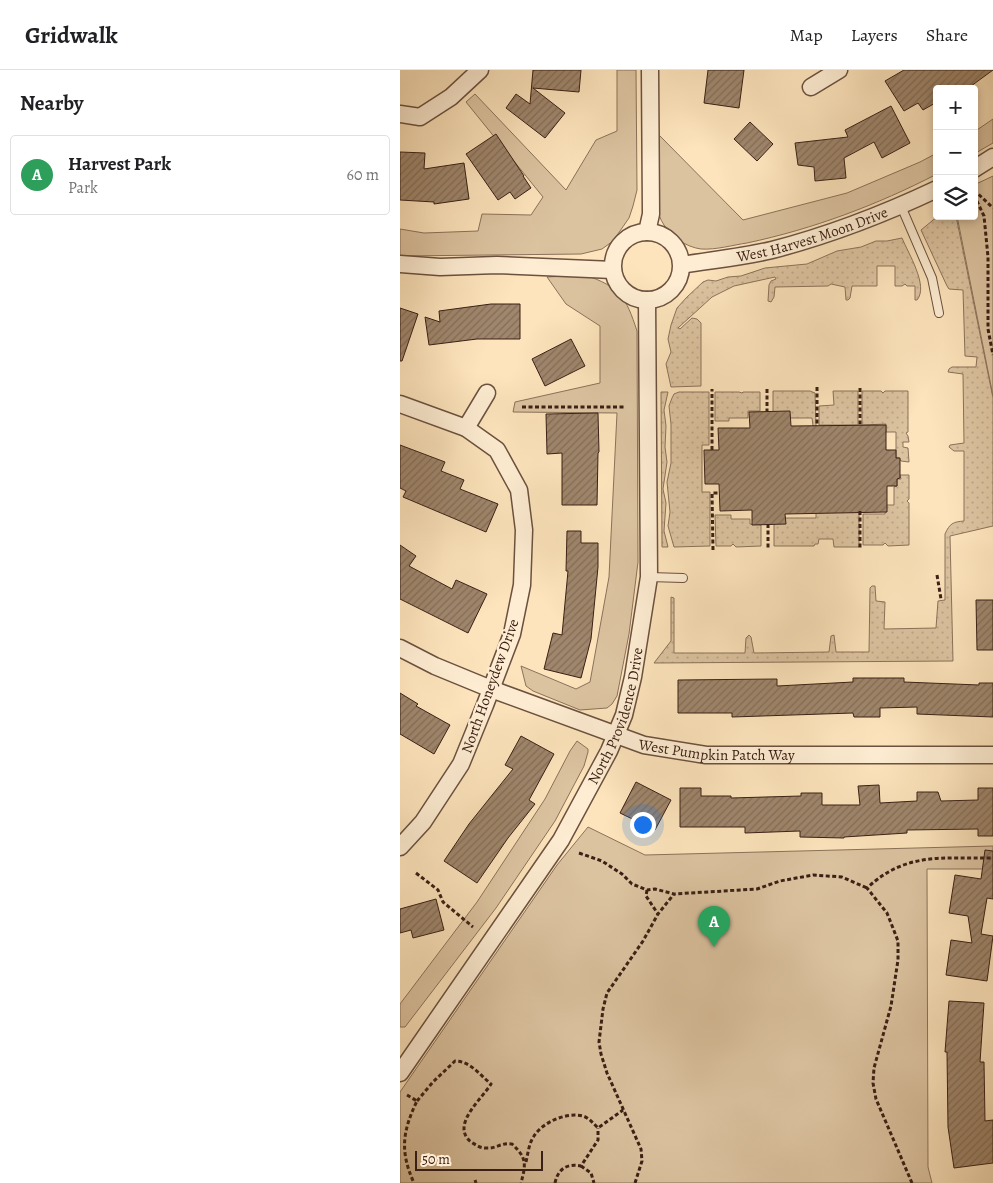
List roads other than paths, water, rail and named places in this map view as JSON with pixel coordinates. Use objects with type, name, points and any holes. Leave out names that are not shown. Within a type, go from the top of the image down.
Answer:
[{"type":"street","points":[[400,114],[420,117],[451,97],[480,70]]},
{"type":"street","points":[[648,232],[651,214],[650,70]]},
{"type":"street","points":[[811,87],[839,70]]},
{"type":"street","points":[[978,166],[993,157]]},
{"type":"street","name":"West Harvest Moon Drive","points":[[682,265],[770,250],[826,235],[901,206],[933,191]]},
{"type":"street","points":[[648,232],[668,239],[676,246],[682,265],[680,278],[674,287],[667,294],[648,300],[629,294],[621,288],[613,270],[618,248],[626,239],[636,234],[648,232]]},
{"type":"street","points":[[400,264],[440,267],[497,265],[613,270]]},
{"type":"street","name":"North Providence Drive","points":[[400,1073],[561,840],[609,751],[624,715],[633,676],[649,577],[648,300]]},
{"type":"street","points":[[400,404],[466,428],[487,393]]},
{"type":"street","name":"North Honeydew Drive","points":[[400,847],[424,822],[461,764],[491,689],[513,626],[522,585],[524,530],[519,490],[497,450],[466,428]]},
{"type":"street","name":"West Pumpkin Patch Way","points":[[400,648],[435,666],[491,689],[644,745],[706,754],[993,756]]},
{"type":"lane","points":[[901,206],[932,278],[939,314]]},
{"type":"lane","points":[[649,577],[683,578]]},
{"type":"place","name":"Harvest Park","points":[[714,947]]}]
